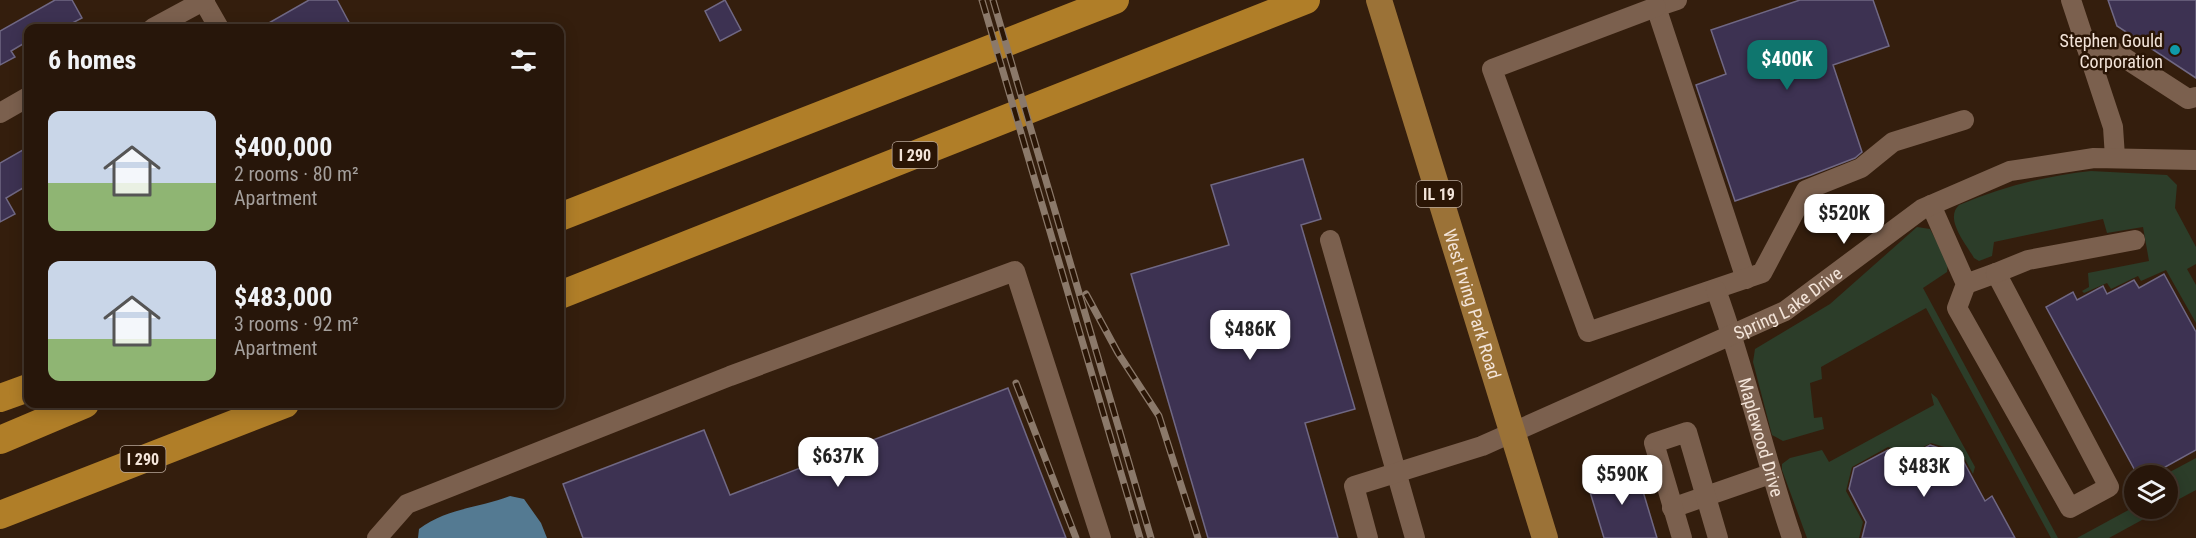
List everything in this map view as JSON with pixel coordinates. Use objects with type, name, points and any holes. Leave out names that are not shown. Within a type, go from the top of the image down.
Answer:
[{"type":"highway","points":[[564,215],[1115,0]]},
{"type":"highway","points":[[1271,15],[1306,0]]},
{"type":"highway","name":"I 290","points":[[564,293],[1271,15],[1317,0]]},
{"type":"highway","points":[[0,398],[24,389]]},
{"type":"highway","points":[[0,440],[76,408]]},
{"type":"highway","name":"I 290","points":[[0,515],[275,408]]},
{"type":"main road","name":"West Irving Park Road","points":[[1379,0],[1545,538]]},
{"type":"street","points":[[160,24],[204,0],[217,24]]},
{"type":"street","points":[[1677,0],[1492,69],[1588,332],[1762,273],[1806,190],[1861,168],[1893,142],[1964,120]]},
{"type":"street","points":[[2071,0],[2113,127],[2115,157]]},
{"type":"street","points":[[1656,7],[1746,279]]},
{"type":"street","points":[[2086,46],[2117,53],[2188,99],[2196,97]]},
{"type":"street","points":[[0,113],[24,99]]},
{"type":"street","name":"Spring Lake Drive","points":[[1368,538],[1354,486],[1396,471],[1472,450],[1785,310],[1813,292],[1908,218],[1931,205],[2010,171],[2115,157],[2196,160]]},
{"type":"street","points":[[1931,205],[1966,284],[1957,308],[2070,508],[2109,487],[1996,273]]},
{"type":"street","points":[[1330,240],[1415,538]]},
{"type":"street","points":[[1966,284],[2028,260],[2136,240]]},
{"type":"street","points":[[377,538],[407,504],[730,376],[1015,271],[1101,538]]},
{"type":"street","name":"Maplewood Drive","points":[[1716,290],[1733,335],[1770,474],[1792,538]]},
{"type":"street","points":[[1682,538],[1654,443],[1687,432],[1718,538]]},
{"type":"street","points":[[1672,508],[1770,474]]},
{"type":"green space","points":[[2091,171],[2167,175],[2177,185],[2175,208],[2196,247],[2196,264],[2187,269],[2196,285],[2196,323],[2166,270],[2141,281],[2138,276],[2111,289],[2107,283],[2084,293],[2082,291],[2089,287],[2088,273],[2149,261],[2143,227],[2107,233],[2103,219],[1994,242],[1992,256],[1979,261],[1974,258],[1958,232],[1954,217],[1959,205],[2024,183]]},
{"type":"green space","points":[[1917,227],[1930,229],[1948,263],[1947,272],[1923,288],[2058,538],[2051,538],[1926,308],[1821,367],[1822,379],[1810,383],[1814,418],[1822,417],[1824,429],[1783,441],[1772,435],[1753,362],[1755,349],[1830,304]]},
{"type":"green space","points":[[1931,393],[1937,398],[1975,467],[1973,474],[1961,452],[1931,443],[1910,454],[1888,447],[1852,467],[1846,491],[1863,522],[1859,538],[1807,538],[1782,470],[1782,464],[1790,458],[1822,450],[1829,462],[1934,405]]},
{"type":"green space","points":[[2196,458],[2196,490],[2178,500],[2178,468]]},
{"type":"green space","points":[[2124,512],[2124,519],[2144,519],[2109,538],[2077,538]]},
{"type":"water","points":[[510,496],[524,499],[541,523],[547,538],[418,538],[419,529],[430,522],[452,512]]},
{"type":"building","points":[[55,0],[72,0],[82,18],[71,24],[24,24],[24,43],[11,51],[15,57],[0,65],[0,31]]},
{"type":"building","points":[[309,0],[337,0],[350,24],[267,24]]},
{"type":"building","points":[[725,0],[741,30],[720,41],[705,11]]},
{"type":"building","points":[[1800,0],[1873,0],[1889,46],[1833,65],[1862,152],[1855,158],[1811,175],[1735,201],[1696,85],[1726,74],[1711,30]]},
{"type":"building","name":"Stephen Gould Corporation","points":[[2108,0],[2196,0],[2196,78],[2117,26]]},
{"type":"building","points":[[24,149],[24,187],[6,198],[15,214],[0,222],[0,163]]},
{"type":"building","points":[[1303,159],[1321,219],[1301,225],[1355,409],[1305,423],[1338,538],[1208,538],[1131,274],[1229,245],[1211,185]]},
{"type":"building","points":[[2164,274],[2196,332],[2196,450],[2169,465],[2132,465],[2046,307],[2073,292],[2077,300],[2103,286],[2107,294],[2134,280],[2139,288]]},
{"type":"building","points":[[1008,388],[1066,538],[583,538],[563,484],[704,430],[730,495]]},
{"type":"building","points":[[1930,445],[1960,455],[1985,501],[1992,496],[2015,538],[1862,538],[1866,522],[1849,489],[1854,468],[1888,450],[1910,456]]},
{"type":"building","points":[[1636,468],[1657,538],[1604,538],[1587,482]]},
{"type":"railway","points":[[982,0],[1140,538]]},
{"type":"railway","points":[[993,0],[1151,538]]},
{"type":"railway","points":[[1086,294],[1118,353],[1159,416],[1198,538]]},
{"type":"railway","points":[[1016,383],[1076,538]]},
{"type":"place","name":"Stephen Gould Corporation","points":[[2175,50]]}]
